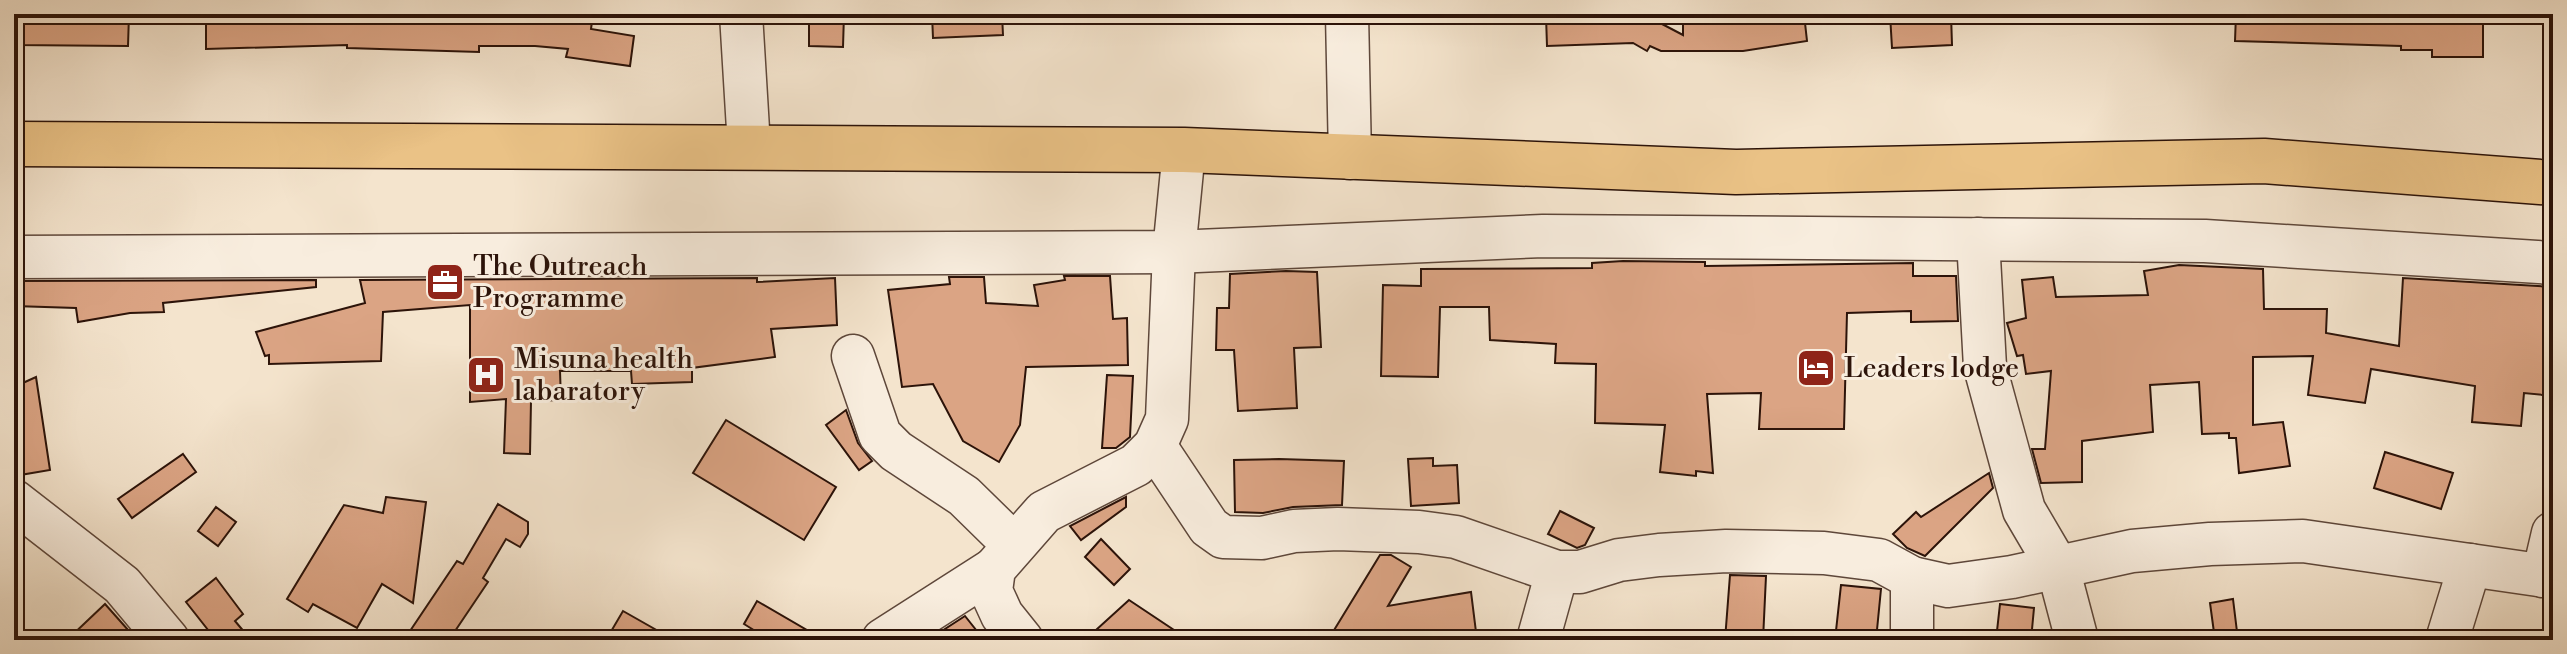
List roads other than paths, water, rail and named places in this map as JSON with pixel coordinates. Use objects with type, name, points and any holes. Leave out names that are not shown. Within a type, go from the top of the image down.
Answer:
[{"type":"highway","points":[[14,144],[1184,150],[1736,172],[2264,161],[2553,183]]},
{"type":"street","points":[[741,14],[749,146]]},
{"type":"street","points":[[1347,14],[1350,158]]},
{"type":"street","points":[[883,640],[1004,557],[1044,512],[1136,465],[1155,446],[1167,419],[1174,252],[1184,150]]},
{"type":"street","points":[[14,257],[1174,252],[1543,236],[2205,241],[2553,263]]},
{"type":"street","points":[[1978,239],[1985,367],[2024,510],[2058,568],[2077,640]]},
{"type":"street","points":[[853,356],[880,435],[896,451],[964,496],[1004,557]]},
{"type":"street","points":[[1155,446],[1209,527],[1223,537],[1262,538],[1294,531],[1338,529],[1419,532],[1456,537],[1557,572],[1580,572],[1619,560],[1659,555],[1740,551],[1879,560],[1912,578],[1948,586],[2058,568],[2132,551],[2210,544],[2303,541],[2548,577],[2553,533]]},
{"type":"street","points":[[14,501],[122,585],[168,640]]},
{"type":"street","points":[[1004,557],[991,591],[1002,615],[1022,640]]},
{"type":"street","points":[[2447,640],[2470,565]]},
{"type":"street","points":[[1538,640],[1557,572]]},
{"type":"street","points":[[1912,578],[1912,640]]},
{"type":"place","name":"The Outreach Programme","points":[[445,282]]},
{"type":"place","name":"Leaders lodge","points":[[1816,368]]},
{"type":"place","name":"Misuna health labaratory","points":[[486,375]]}]
